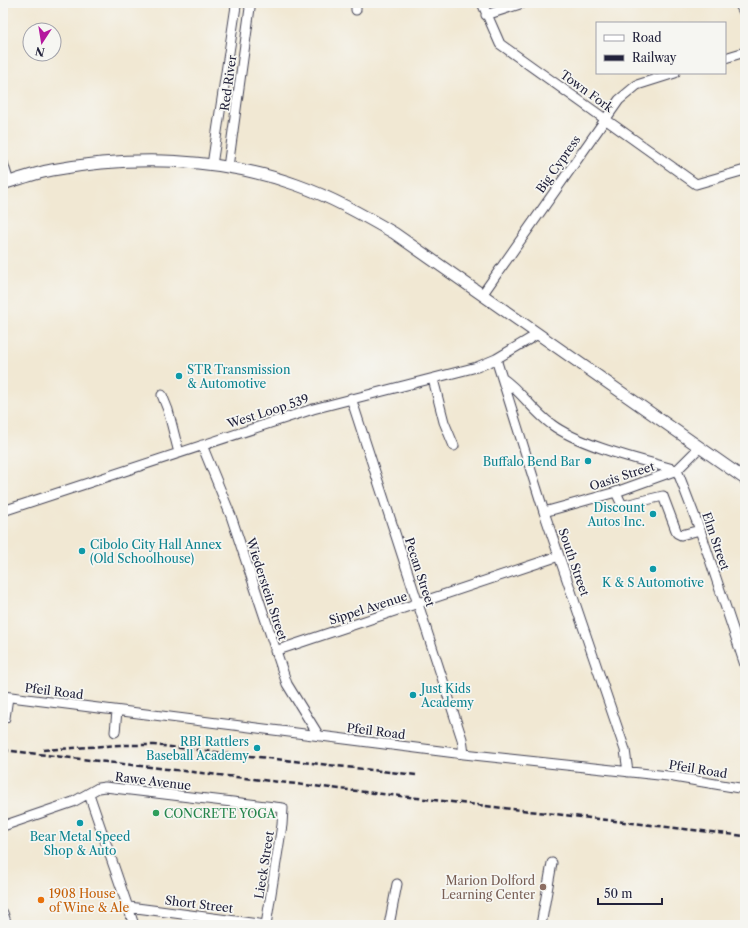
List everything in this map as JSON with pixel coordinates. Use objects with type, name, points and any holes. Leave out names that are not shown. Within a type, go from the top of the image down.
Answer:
[{"type":"main road","points":[[6,183],[51,170],[106,162],[168,161],[212,165],[297,185],[335,201],[394,234],[745,479]]},
{"type":"street","name":"Red River","points":[[212,165],[236,6],[238,3]]},
{"type":"street","name":"Red River","points":[[228,168],[250,8],[248,3]]},
{"type":"street","name":"Town Fork","points":[[482,3],[500,44],[696,184],[745,170]]},
{"type":"street","points":[[486,15],[523,3]]},
{"type":"street","points":[[739,3],[745,14]]},
{"type":"street","points":[[726,58],[745,52]]},
{"type":"street","points":[[226,69],[242,72]]},
{"type":"street","name":"Big Cypress","points":[[482,295],[604,119],[619,100],[637,85],[672,74]]},
{"type":"street","points":[[3,163],[6,183]]},
{"type":"street","name":"West Loop 539","points":[[3,511],[313,408],[478,367],[496,359],[538,334]]},
{"type":"street","name":"South Street","points":[[496,359],[544,512],[625,750],[628,772]]},
{"type":"street","points":[[502,378],[551,424],[577,438],[620,454],[677,470]]},
{"type":"street","points":[[433,379],[444,422],[454,446]]},
{"type":"street","points":[[162,395],[168,410],[179,453]]},
{"type":"street","name":"Pecan Street","points":[[351,398],[462,739],[464,754]]},
{"type":"street","name":"Wiederstein Street","points":[[202,445],[231,516],[287,684],[320,736]]},
{"type":"street","name":"Oasis Street","points":[[544,512],[616,492],[677,470],[700,447]]},
{"type":"street","name":"Elm Street","points":[[677,470],[700,530],[745,665]]},
{"type":"street","points":[[616,492],[621,503],[625,505],[660,495],[663,496],[677,533],[681,535],[700,530]]},
{"type":"street","name":"Sippel Avenue","points":[[275,651],[418,605],[559,556]]},
{"type":"street","points":[[5,718],[6,696]]},
{"type":"street","name":"Pfeil Road","points":[[6,696],[464,754],[668,776],[745,789]]},
{"type":"street","points":[[115,732],[117,711]]},
{"type":"street","name":"Rawe Avenue","points":[[3,826],[89,794],[98,788],[105,787],[283,808]]},
{"type":"street","points":[[89,794],[134,925]]},
{"type":"street","name":"Lieck Street","points":[[266,925],[282,825],[283,808]]},
{"type":"street","points":[[541,925],[552,863]]},
{"type":"street","points":[[389,925],[397,884]]},
{"type":"street","name":"Short Street","points":[[128,907],[266,925]]},
{"type":"street","points":[[3,913],[7,925]]},
{"type":"railway","points":[[43,750],[120,745],[154,745],[416,775]]},
{"type":"railway","points":[[3,750],[745,836]]},
{"type":"place","name":"STR Transmission & Automotive","points":[[179,376]]},
{"type":"place","name":"Buffalo Bend Bar","points":[[588,461]]},
{"type":"place","name":"Discount Autos Inc.","points":[[653,514]]},
{"type":"place","name":"Cibolo City Hall Annex (Old Schoolhouse)","points":[[82,551]]},
{"type":"place","name":"K & S Automotive","points":[[653,569]]},
{"type":"place","name":"Just Kids Academy","points":[[413,695]]},
{"type":"place","name":"RBI Rattlers Baseball Academy","points":[[257,748]]},
{"type":"place","name":"CONCRETE YOGA","points":[[156,813]]},
{"type":"place","name":"Bear Metal Speed Shop & Auto","points":[[80,823]]},
{"type":"place","name":"Marion Dolford Learning Center","points":[[543,887]]},
{"type":"place","name":"1908 House of Wine & Ale","points":[[41,900]]}]
